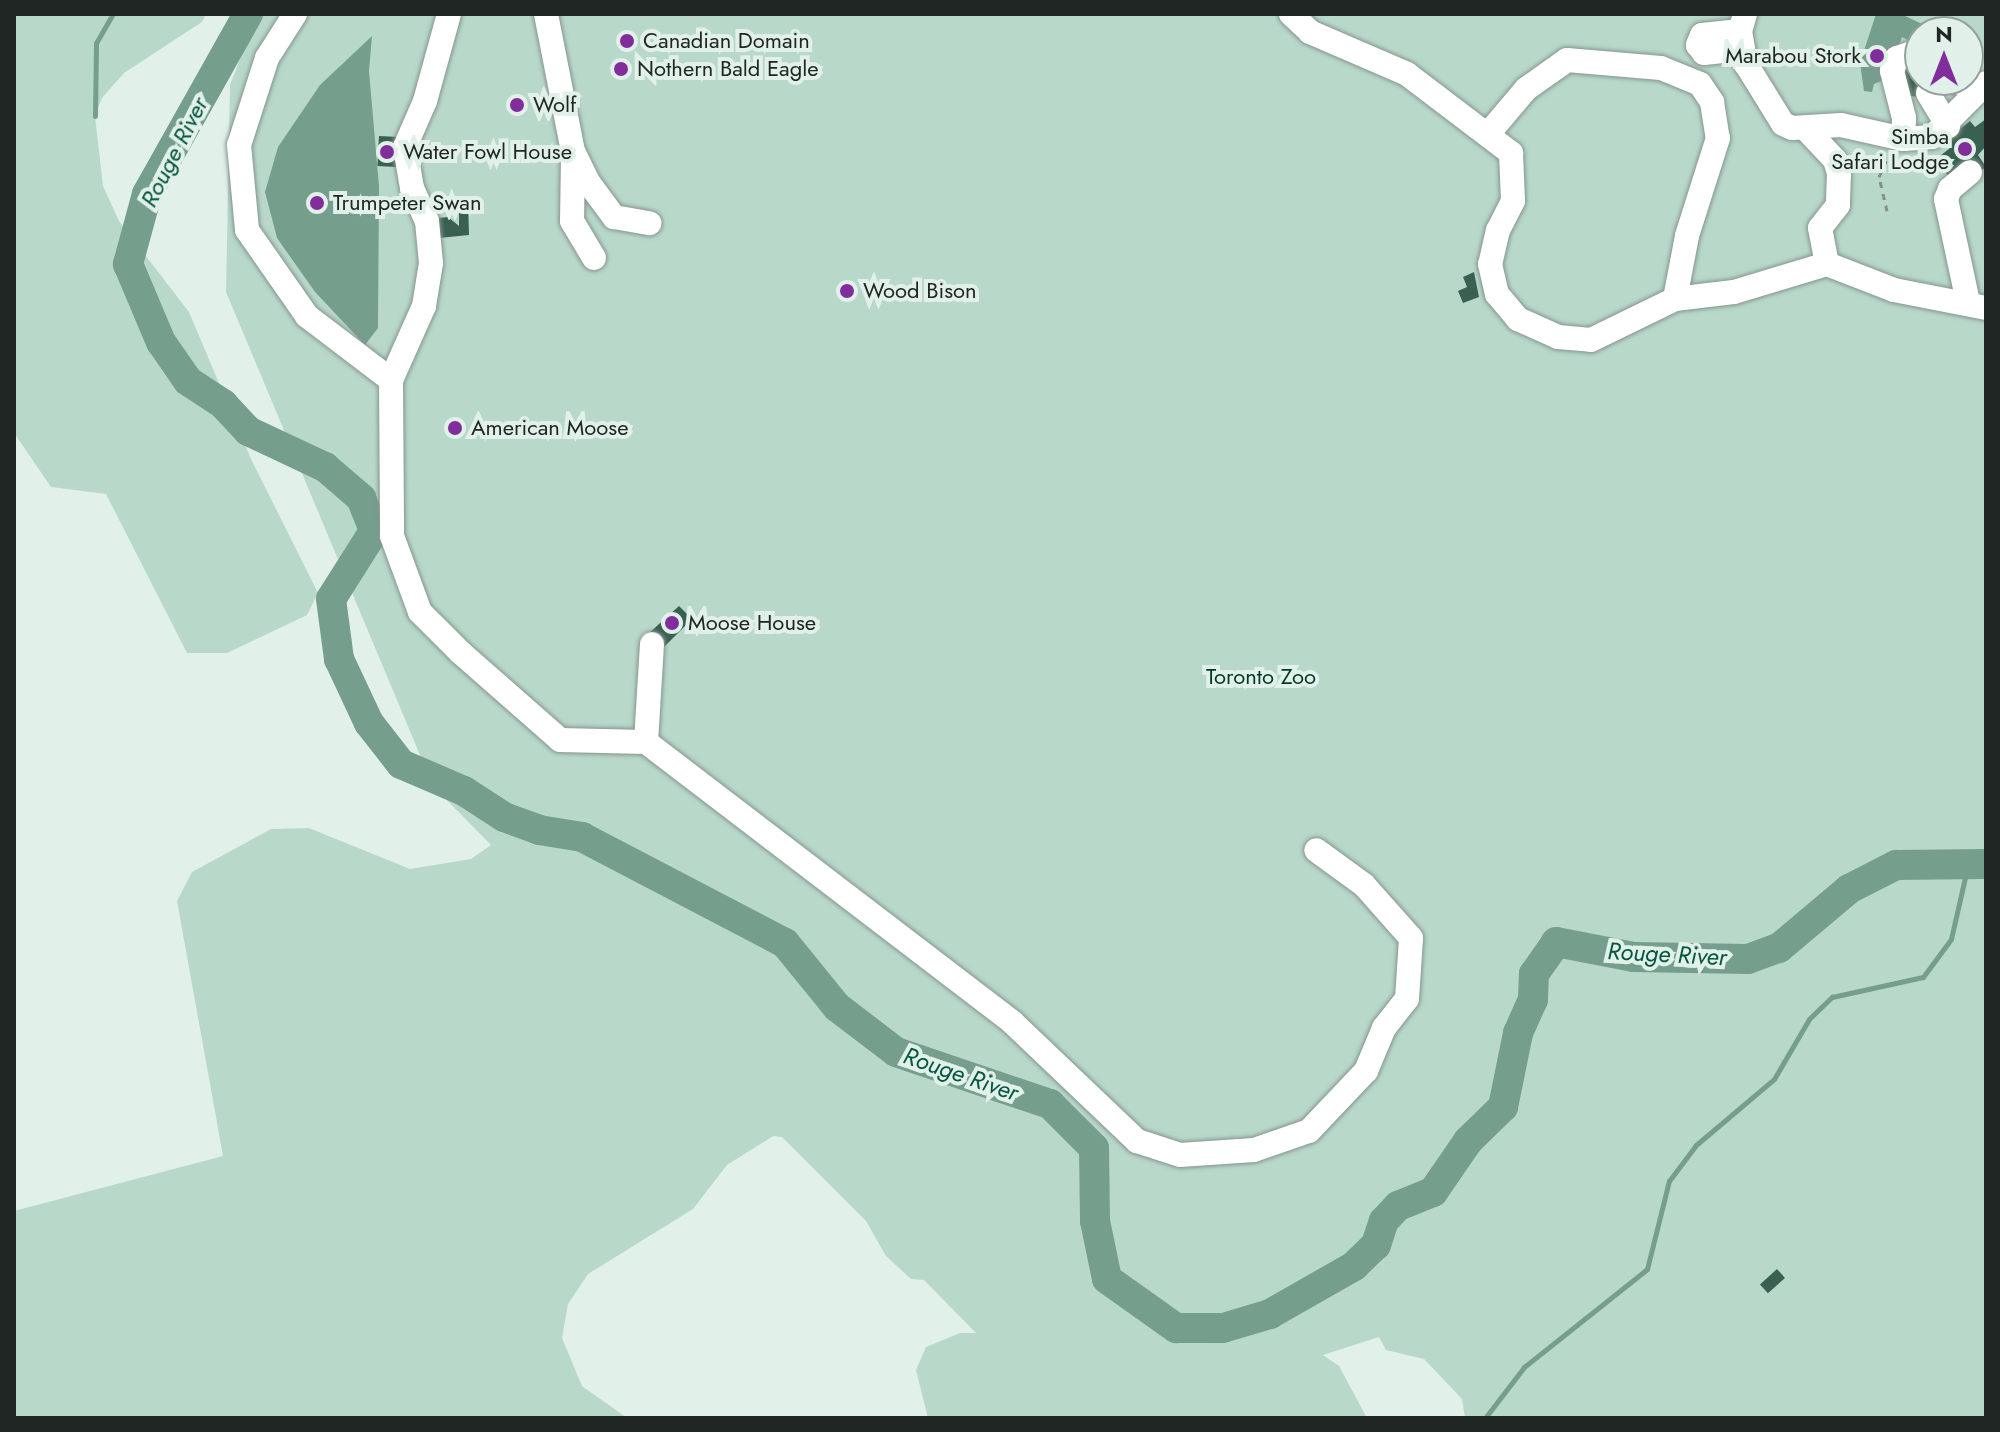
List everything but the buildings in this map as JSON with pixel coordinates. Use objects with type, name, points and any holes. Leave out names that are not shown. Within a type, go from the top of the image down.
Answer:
[{"type":"street","points":[[295,14],[267,58],[239,145],[247,230],[307,316],[391,380]]},
{"type":"street","points":[[449,14],[405,147],[412,188],[427,221],[431,263],[424,306],[391,380],[392,536],[420,612],[560,740],[646,742],[1012,1022],[1137,1141],[1180,1155],[1254,1150],[1309,1131],[1366,1071],[1384,1028],[1407,999],[1411,938],[1364,885],[1316,850]]},
{"type":"street","points":[[546,14],[573,151],[572,221],[589,251],[614,217]]},
{"type":"street","points":[[1291,14],[1310,32],[1407,74],[1441,105],[1488,134],[1511,153],[1515,178],[1513,201],[1498,230],[1490,264],[1497,294],[1518,319],[1558,337],[1591,340],[1675,299],[1734,292],[1827,264],[1894,290],[1977,305],[1946,199],[1950,189],[1970,172]]},
{"type":"street","points":[[1742,32],[1783,124],[1805,128],[1841,125],[1903,139],[1932,137],[1948,126],[1974,96]]},
{"type":"street","points":[[1903,139],[1904,118],[1892,71],[1897,58],[1904,56]]},
{"type":"street","points":[[1488,134],[1526,89],[1567,60],[1661,68],[1700,84],[1712,102],[1718,138],[1687,236],[1675,299]]},
{"type":"street","points":[[1930,96],[1948,126]]},
{"type":"street","points":[[1805,128],[1835,160],[1839,173],[1838,205],[1820,228],[1827,264]]},
{"type":"street","points":[[573,151],[614,217],[649,223]]},
{"type":"street","points":[[646,742],[652,644]]},
{"type":"path","points":[[1887,211],[1879,169],[1903,139]]},
{"type":"green space","points":[[14,14],[206,14],[202,22],[124,73],[102,98],[95,116],[103,186],[119,221],[189,312],[251,459],[318,593],[307,615],[227,653],[187,653],[106,494],[51,487],[14,433]]},
{"type":"green space","name":"Toronto Zoo","points":[[258,14],[1986,14],[1986,1418],[1465,1418],[1462,1399],[1424,1359],[1386,1350],[1379,1337],[1323,1355],[1339,1366],[1367,1418],[928,1418],[916,1370],[926,1347],[960,1333],[976,1333],[924,1280],[911,1279],[886,1256],[866,1221],[782,1137],[773,1136],[727,1165],[693,1209],[588,1274],[568,1304],[562,1338],[582,1386],[627,1418],[14,1418],[14,1211],[223,1156],[177,901],[192,872],[271,829],[309,828],[410,869],[471,859],[491,845],[433,786],[226,292],[230,85]]},
{"type":"shaded area","name":"Marabou Stork","points":[[1876,14],[1905,16],[1904,38],[1888,78],[1874,84],[1872,92],[1864,91],[1860,63]]},
{"type":"shaded area","points":[[372,36],[369,71],[379,186],[378,328],[365,345],[315,292],[277,238],[265,192],[278,147],[320,85]]},
{"type":"waterway","points":[[95,116],[96,43],[113,14]]},
{"type":"waterway","name":"Rouge River","points":[[248,14],[147,194],[128,264],[161,342],[188,381],[223,404],[248,431],[325,467],[361,498],[374,531],[331,599],[339,659],[369,723],[401,764],[464,791],[504,817],[539,830],[582,837],[785,943],[837,1007],[896,1052],[1050,1104],[1094,1148],[1095,1221],[1107,1279],[1176,1328],[1223,1328],[1270,1314],[1354,1266],[1376,1245],[1384,1221],[1398,1206],[1433,1192],[1468,1141],[1503,1107],[1518,1033],[1533,1000],[1534,974],[1556,942],[1634,957],[1748,959],[1779,948],[1849,889],[1896,865],[1986,864]]},
{"type":"waterway","points":[[1485,1418],[1524,1367],[1647,1269],[1669,1181],[1696,1145],[1774,1079],[1809,1019],[1832,997],[1923,977],[1951,939],[1968,864]]},
{"type":"place","name":"Canadian Domain","points":[[627,41]]},
{"type":"place","name":"Marabou Stork","points":[[1877,56]]},
{"type":"place","name":"Nothern Bald Eagle","points":[[621,69]]},
{"type":"place","name":"Wolf","points":[[517,105]]},
{"type":"place","name":"Simba Safari Lodge","points":[[1965,149]]},
{"type":"place","name":"Water Fowl House","points":[[387,152]]},
{"type":"place","name":"Trumpeter Swan","points":[[317,203]]},
{"type":"place","name":"Wood Bison","points":[[847,291]]},
{"type":"place","name":"American Moose","points":[[455,428]]},
{"type":"place","name":"Moose House","points":[[672,623]]}]
